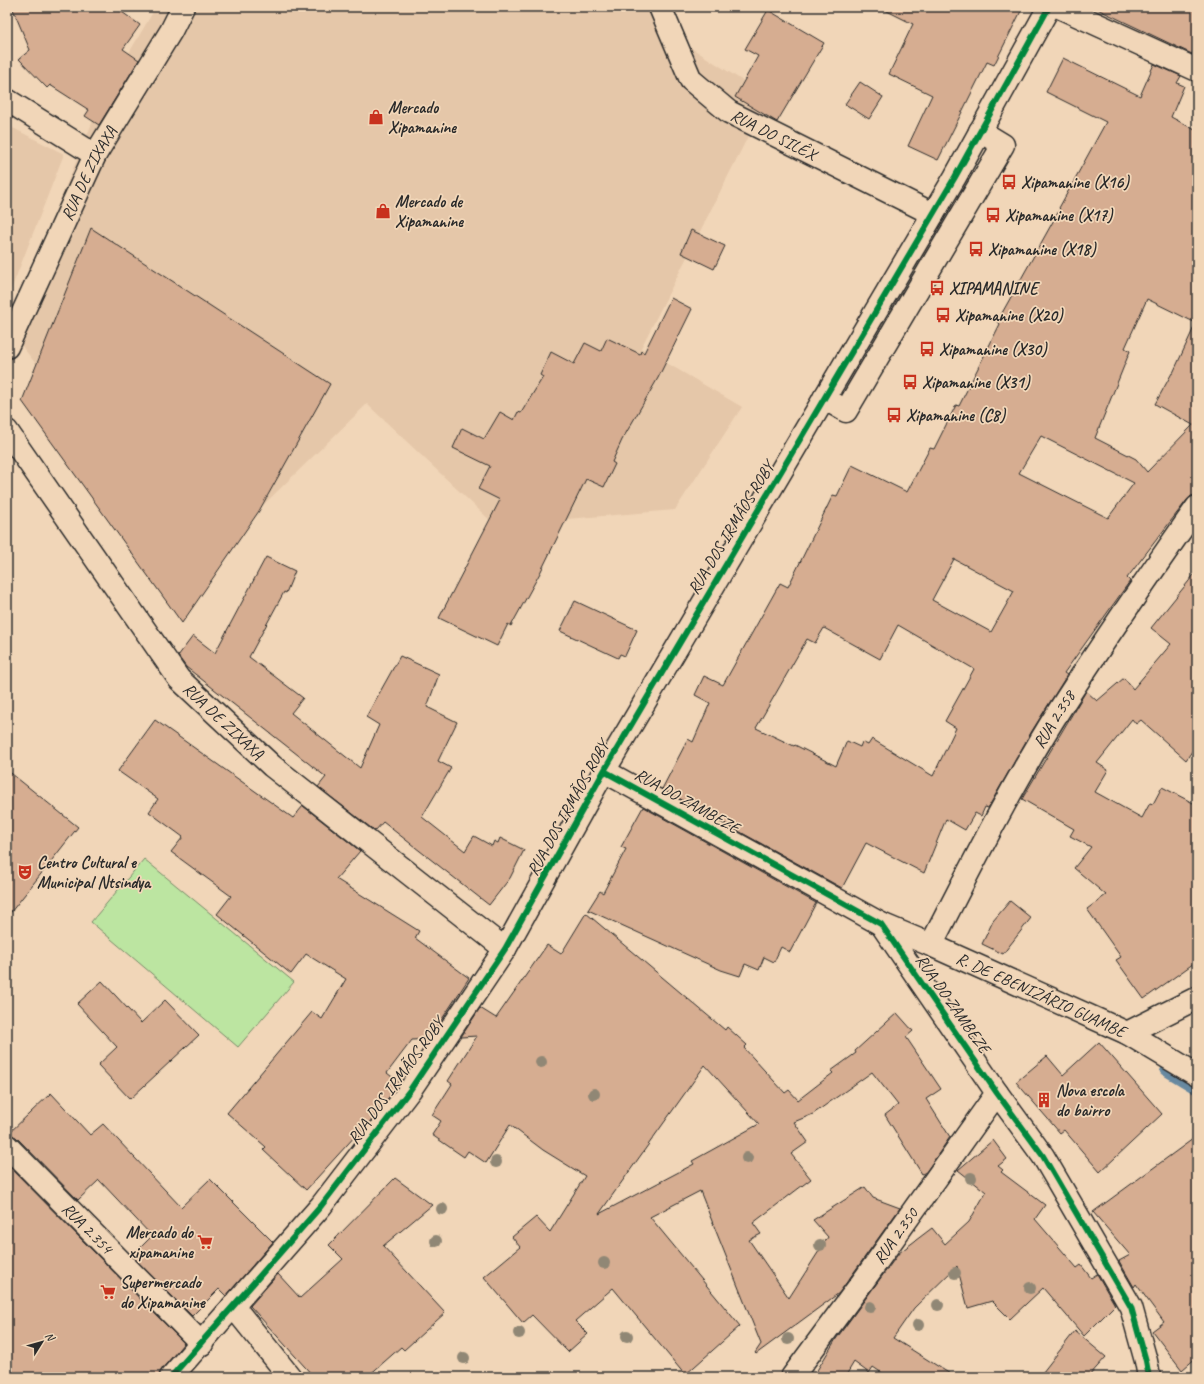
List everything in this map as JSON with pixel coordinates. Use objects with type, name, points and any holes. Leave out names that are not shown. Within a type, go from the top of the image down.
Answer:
[{"type":"street","name":"RUA DE ZIXAXA","points":[[7,347],[96,155],[172,31],[183,7]]},
{"type":"street","name":"RUA DO SILÊX","points":[[660,7],[691,80],[729,112],[933,214]]},
{"type":"street","name":"RUA DOS IRMÃOS ROBY","points":[[171,1377],[202,1344],[233,1306],[321,1206],[410,1090],[505,949],[604,771],[944,196],[1050,7]]},
{"type":"street","points":[[1059,7],[1197,70]]},
{"type":"street","points":[[7,100],[96,155]]},
{"type":"street","points":[[824,398],[846,411],[968,204],[1002,145],[980,131]]},
{"type":"street","name":"RUA DE ZIXAXA","points":[[7,431],[179,679],[272,766],[505,949]]},
{"type":"street","name":"RUA 2.358","points":[[931,945],[992,825],[1060,710],[1104,641],[1197,507]]},
{"type":"street","name":"RUA DO ZAMBEZE","points":[[604,771],[881,924],[996,1093],[1043,1156],[1131,1307],[1149,1377]]},
{"type":"street","name":"R. DE EBENIZÁRIO GUAMBE","points":[[881,924],[1127,1033],[1197,1075]]},
{"type":"street","points":[[1127,1033],[1197,998]]},
{"type":"street","name":"RUA 2.350","points":[[792,1377],[866,1277],[996,1093]]},
{"type":"street","name":"RUA 2.354","points":[[7,1146],[202,1344]]},
{"type":"street","points":[[233,1306],[290,1377]]},
{"type":"shaded area","name":"Mercado de Xipamanine","points":[[156,7],[655,7],[668,33],[768,97],[641,348],[742,407],[675,510],[495,525],[367,404],[179,587],[79,419],[7,327],[103,97]]},
{"type":"shaded area","points":[[7,125],[64,154],[7,300]]},
{"type":"green space","points":[[144,859],[294,982],[238,1047],[91,922]]},
{"type":"building","points":[[12,7],[115,7],[140,25],[123,49],[139,60],[99,125],[85,116],[89,110],[50,85],[47,88],[19,59],[30,50]]},
{"type":"building","points":[[879,7],[1023,7],[994,65],[987,62],[938,160],[908,146],[932,95],[889,74],[913,24]]},
{"type":"building","points":[[1093,7],[1197,7],[1197,45],[1192,54]]},
{"type":"building","points":[[768,10],[824,43],[777,122],[735,97],[758,56],[745,49]]},
{"type":"building","points":[[1063,58],[1140,96],[1154,64],[1181,76],[1177,83],[1184,86],[1171,117],[1197,131],[1197,495],[1191,496],[1187,500],[1127,578],[1130,581],[1064,673],[1067,675],[1032,731],[988,808],[985,807],[981,816],[975,813],[965,830],[946,819],[924,873],[866,843],[842,888],[662,789],[688,739],[693,742],[710,703],[695,695],[704,676],[723,685],[780,583],[788,587],[833,495],[837,496],[852,465],[907,492],[930,448],[934,449],[956,405],[959,406],[1000,324],[997,322],[1060,209],[1059,208],[1106,122],[1046,92]],"holes":[[[1147,299],[1196,323],[1173,373],[1155,404],[1193,425],[1147,472],[1136,459],[1095,438],[1130,351],[1125,348]],[[1041,436],[1134,483],[1108,518],[1019,473]],[[954,559],[1014,591],[991,632],[932,600]],[[898,625],[974,669],[945,721],[956,728],[933,776],[872,739],[868,745],[862,742],[860,747],[847,741],[836,766],[795,745],[794,746],[756,728],[807,639],[815,643],[824,628],[880,659]]]},
{"type":"building","points":[[860,82],[883,97],[869,119],[845,104]]},
{"type":"building","points":[[91,228],[330,384],[259,511],[182,623],[22,401]]},
{"type":"building","points":[[691,230],[725,246],[714,269],[681,253]]},
{"type":"building","points":[[671,298],[692,309],[658,378],[622,440],[612,462],[615,464],[604,487],[586,479],[540,573],[511,626],[508,624],[497,646],[439,618],[500,500],[478,489],[490,466],[453,448],[462,428],[484,439],[500,412],[514,420],[518,412],[521,413],[543,377],[540,375],[551,352],[574,364],[585,343],[601,351],[607,338],[640,354],[641,351],[644,353]]},
{"type":"building","points":[[266,557],[295,571],[286,593],[284,592],[249,657],[303,698],[291,713],[360,768],[379,725],[366,717],[400,656],[439,674],[427,707],[457,722],[438,761],[451,768],[422,817],[465,851],[474,836],[492,846],[494,841],[498,843],[500,838],[524,850],[510,878],[489,905],[383,822],[375,831],[318,787],[326,777],[186,667],[178,656],[193,636],[215,653]]},
{"type":"building","points":[[1197,571],[1197,744],[1186,760],[1141,720],[1136,724],[1132,719],[1097,763],[1108,770],[1095,792],[1142,818],[1150,803],[1153,804],[1162,787],[1197,805],[1197,961],[1144,999],[1116,960],[1121,957],[1087,909],[1106,895],[1074,868],[1091,847],[1070,836],[1074,829],[1022,799],[1086,691],[1097,701],[1124,678],[1133,689],[1171,644],[1151,628]]},
{"type":"building","points":[[575,601],[637,630],[625,656],[620,654],[618,658],[560,631]]},
{"type":"building","points":[[155,720],[293,818],[303,806],[360,851],[336,879],[419,931],[415,938],[469,978],[429,1039],[412,1040],[387,1073],[400,1083],[359,1136],[357,1134],[306,1190],[263,1150],[266,1147],[227,1113],[312,1012],[322,1019],[346,979],[306,954],[291,974],[217,914],[231,896],[171,852],[183,837],[149,812],[158,799],[118,771]]},
{"type":"building","name":"Centro Cultural e Municipal Ntsindya","points":[[7,770],[78,827],[7,917]]},
{"type":"building","points":[[643,807],[816,903],[790,952],[781,947],[774,962],[764,957],[759,970],[745,964],[740,976],[721,970],[588,910],[600,891],[603,893],[626,849],[621,847]]},
{"type":"building","points":[[1010,901],[1031,918],[1003,954],[982,944],[993,921]]},
{"type":"building","points":[[586,913],[725,1030],[727,1027],[747,1045],[744,1048],[785,1093],[789,1090],[798,1100],[833,1073],[831,1071],[856,1053],[855,1051],[897,1013],[913,1031],[906,1037],[941,1089],[926,1099],[950,1137],[926,1172],[922,1174],[885,1115],[898,1105],[872,1072],[813,1114],[794,1122],[808,1142],[791,1154],[811,1179],[753,1223],[761,1234],[749,1240],[789,1298],[828,1237],[813,1220],[865,1187],[873,1198],[900,1208],[839,1293],[756,1354],[755,1353],[761,1344],[700,1191],[650,1217],[740,1326],[685,1375],[613,1288],[575,1321],[588,1334],[568,1352],[532,1315],[523,1323],[484,1277],[520,1247],[512,1237],[536,1217],[550,1232],[585,1176],[543,1150],[510,1125],[486,1163],[468,1151],[464,1157],[432,1135],[441,1121],[432,1115],[452,1084],[448,1081],[477,1036],[461,1037],[480,1008],[496,1018],[547,945],[561,954]],"holes":[[[705,1065],[759,1124],[692,1161],[694,1164],[599,1214]]]},
{"type":"building","points":[[102,981],[141,1023],[165,1000],[199,1035],[130,1099],[98,1065],[117,1047],[77,1004]]},
{"type":"building","points":[[1099,1042],[1162,1114],[1100,1172],[1064,1130],[1060,1133],[1016,1082],[1047,1056],[1063,1075]]},
{"type":"building","points":[[51,1093],[90,1135],[103,1124],[181,1207],[210,1179],[273,1242],[226,1296],[219,1289],[192,1316],[132,1256],[152,1236],[99,1180],[78,1200],[16,1137],[8,1134]]},
{"type":"building","points":[[1197,1136],[1197,1357],[1182,1370],[1152,1331],[1164,1322],[1136,1284],[1134,1287],[1119,1261],[1130,1255],[1093,1212]]},
{"type":"building","points":[[993,1140],[1007,1159],[998,1166],[1003,1170],[1001,1172],[1045,1205],[1035,1219],[1077,1268],[1081,1265],[1091,1278],[1097,1274],[1115,1305],[1084,1336],[1043,1288],[1010,1319],[992,1301],[968,1308],[957,1266],[914,1308],[893,1338],[955,1377],[888,1377],[873,1367],[869,1373],[854,1362],[845,1377],[813,1377],[836,1339],[899,1253],[932,1228],[945,1244],[969,1222],[986,1192],[958,1170]]},
{"type":"building","points":[[7,1164],[184,1343],[162,1369],[158,1377],[7,1377]]},
{"type":"building","points":[[395,1178],[432,1205],[383,1246],[445,1313],[404,1350],[401,1347],[367,1377],[314,1377],[250,1306],[278,1274],[300,1298],[343,1259],[329,1245]]},
{"type":"building","points":[[1075,1331],[1106,1357],[1088,1377],[1039,1377]]},
{"type":"waterway","points":[[1164,1071],[1197,1091]]},
{"type":"cycle path","points":[[171,1377],[321,1206],[410,1090],[505,949],[604,771],[955,177],[1049,7]]},
{"type":"cycle path","points":[[604,771],[881,924],[997,1093],[1043,1156],[1131,1307],[1149,1377]]},
{"type":"place","name":"Mercado Xipamanine","points":[[376,117]]},
{"type":"place","name":"Xipamanine (X16)","points":[[1009,182]]},
{"type":"place","name":"Mercado de Xipamanine","points":[[383,211]]},
{"type":"place","name":"Xipamanine (X17)","points":[[993,215]]},
{"type":"place","name":"Xipamanine (X18)","points":[[976,249]]},
{"type":"place","name":"XIPAMANINE","points":[[937,288]]},
{"type":"place","name":"Xipamanine (X20)","points":[[943,315]]},
{"type":"place","name":"Xipamanine (X30)","points":[[927,349]]},
{"type":"place","name":"Xipamanine (X31)","points":[[910,382]]},
{"type":"place","name":"Xipamanine (C8)","points":[[894,415]]},
{"type":"place","name":"Centro Cultural e Municipal Ntsindya","points":[[25,872]]},
{"type":"place","name":"Nova escola do bairro","points":[[1044,1100]]},
{"type":"place","name":"Mercado do xipamanine","points":[[205,1242]]},
{"type":"place","name":"Supermercado do Xipamanine","points":[[108,1292]]}]
